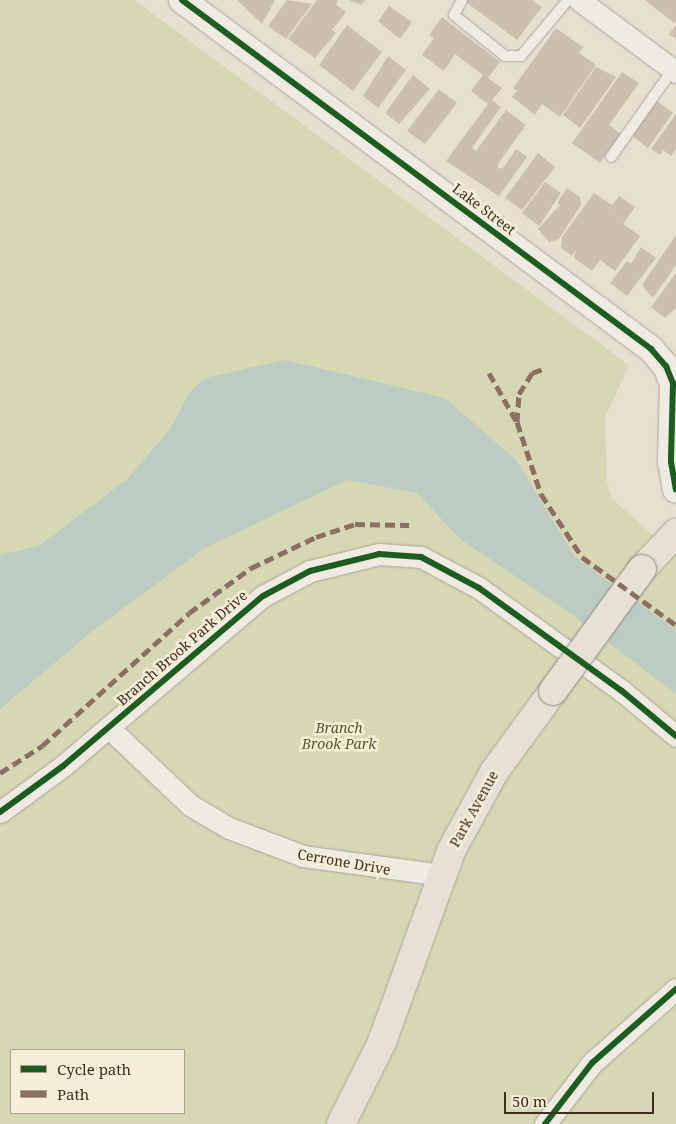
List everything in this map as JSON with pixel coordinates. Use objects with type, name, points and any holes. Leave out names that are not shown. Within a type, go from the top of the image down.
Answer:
[{"type":"main road","name":"Park Avenue","points":[[341,1124],[379,1049],[442,875],[483,791],[642,569],[676,533]]},
{"type":"street","name":"Lake Street","points":[[182,0],[651,349],[666,366],[673,383],[671,462],[676,490]]},
{"type":"street","points":[[579,0],[674,71]]},
{"type":"street","points":[[651,349],[676,368]]},
{"type":"street","name":"Branch Brook Park Drive","points":[[0,812],[109,728],[263,596],[328,565],[396,553],[421,557],[479,588],[676,736]]},
{"type":"street","name":"Cerrone Drive","points":[[109,728],[190,805],[245,835],[304,856],[442,875]]},
{"type":"street","points":[[546,1124],[592,1064],[676,989]]},
{"type":"lane","points":[[462,0],[454,15],[505,56],[521,56],[568,0]]},
{"type":"lane","points":[[611,157],[674,71]]},
{"type":"green space","name":"Branch Brook Park","points":[[0,0],[134,0],[629,365],[605,418],[607,482],[612,499],[676,555],[676,1124],[0,1124]]},
{"type":"shaded area","points":[[285,360],[445,398],[516,460],[575,557],[676,630],[676,694],[569,612],[460,539],[417,493],[347,480],[205,548],[95,629],[0,709],[0,555],[39,546],[127,479],[171,428],[188,394],[205,378]]},
{"type":"building","points":[[237,0],[275,0],[262,24]]},
{"type":"building","points":[[287,0],[312,4],[286,39],[268,26]]},
{"type":"building","points":[[317,0],[338,0],[336,5],[346,12],[332,30],[336,33],[315,58],[288,39]]},
{"type":"building","points":[[349,0],[365,0],[361,5]]},
{"type":"building","points":[[463,0],[532,0],[542,7],[517,40]]},
{"type":"building","points":[[645,0],[676,0],[676,21],[674,23]]},
{"type":"building","points":[[389,6],[412,22],[400,39],[378,21]]},
{"type":"building","points":[[442,17],[500,62],[488,78],[502,88],[492,100],[501,107],[472,148],[476,151],[506,110],[526,125],[498,164],[498,169],[504,167],[516,149],[527,157],[499,196],[446,161],[488,104],[471,91],[483,75],[455,54],[444,71],[422,55],[434,38],[429,35]]},
{"type":"building","points":[[347,25],[382,52],[353,91],[319,65]]},
{"type":"building","points":[[676,25],[676,39],[669,34]]},
{"type":"building","points":[[556,28],[583,47],[579,53],[596,65],[560,117],[542,104],[535,115],[512,97],[517,91],[513,88]]},
{"type":"building","points":[[388,56],[406,70],[378,108],[363,96]]},
{"type":"building","points":[[596,67],[616,77],[580,128],[563,115]]},
{"type":"building","points":[[622,72],[639,83],[609,125],[621,134],[600,163],[572,143]]},
{"type":"building","points":[[413,75],[430,89],[399,124],[385,113]]},
{"type":"building","points":[[439,89],[457,103],[425,144],[407,131]]},
{"type":"building","points":[[657,101],[673,113],[648,148],[632,136]]},
{"type":"building","points":[[676,114],[676,149],[671,156],[663,150],[660,155],[651,149]]},
{"type":"building","points":[[538,153],[555,167],[522,210],[505,198]]},
{"type":"building","points":[[545,182],[561,193],[539,226],[522,213]]},
{"type":"building","points":[[567,188],[580,197],[581,205],[559,239],[549,242],[538,229],[560,205],[557,203]]},
{"type":"building","points":[[594,193],[612,205],[605,215],[619,196],[635,207],[623,224],[640,236],[615,271],[600,260],[592,271],[574,258],[576,250],[572,256],[561,248],[562,237]]},
{"type":"building","points":[[676,235],[676,265],[653,298],[642,285]]},
{"type":"building","points":[[641,247],[656,258],[627,296],[610,283],[627,261],[631,264]]},
{"type":"building","points":[[676,273],[676,308],[665,318],[651,307]]},
{"type":"marked path","points":[[517,422],[519,394],[532,373],[546,368]]},
{"type":"marked path","points":[[489,373],[517,422],[541,494],[582,557],[676,625]]},
{"type":"marked path","points":[[0,773],[42,746],[189,613],[251,568],[316,537],[355,524],[409,525]]},
{"type":"cycle path","points":[[182,0],[651,349],[666,366],[673,383],[671,462],[676,490]]},
{"type":"cycle path","points":[[0,812],[63,766],[263,596],[310,571],[379,554],[421,557],[479,588],[622,691],[676,736]]},
{"type":"cycle path","points":[[545,1124],[592,1063],[676,989]]}]
